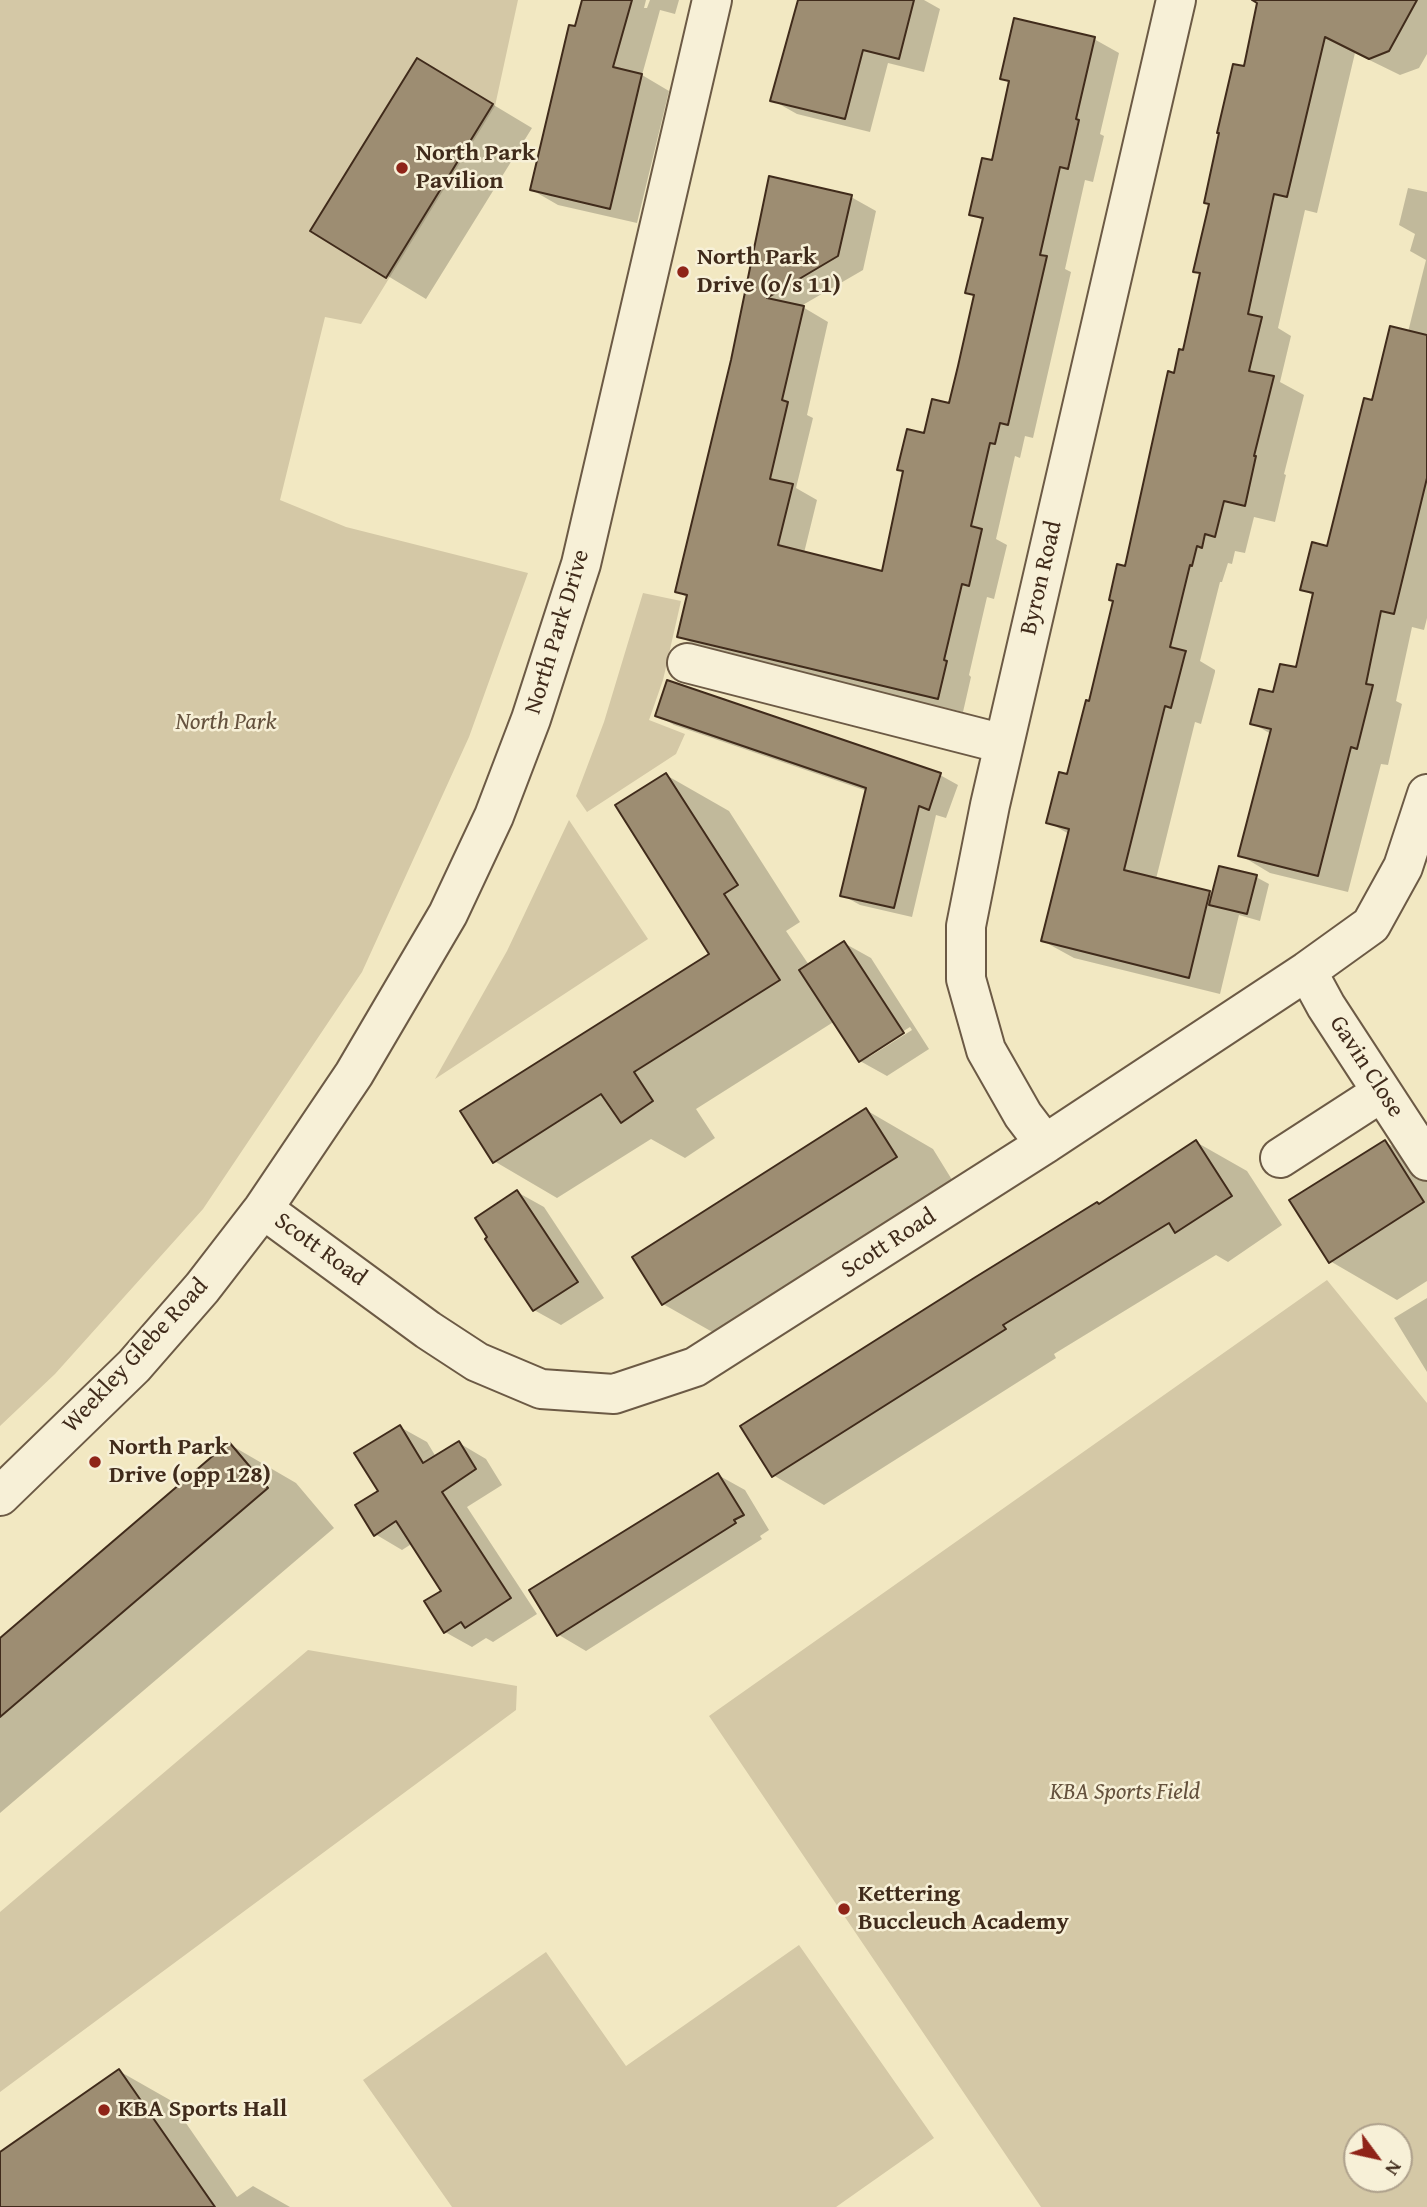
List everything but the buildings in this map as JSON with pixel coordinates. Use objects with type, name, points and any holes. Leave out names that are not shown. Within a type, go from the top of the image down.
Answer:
[{"type":"street","name":"North Park Drive","points":[[263,1209],[354,1074],[448,914],[494,816],[531,719],[581,564],[712,0]]},
{"type":"street","name":"Byron Road","points":[[1045,1144],[1023,1115],[986,1050],[967,979],[965,926],[1004,744],[1176,0]]},
{"type":"street","points":[[687,663],[1004,744]]},
{"type":"street","name":"Scott Road","points":[[263,1209],[428,1331],[477,1362],[541,1389],[614,1394],[695,1367],[1045,1144],[1307,971],[1371,925],[1403,867],[1427,794]]},
{"type":"street","name":"Gavin Close","points":[[1307,971],[1326,1006],[1382,1092],[1422,1144]]},
{"type":"street","points":[[1280,1158],[1382,1092]]},
{"type":"street","name":"Weekley Glebe Road","points":[[0,1496],[134,1366],[201,1288],[263,1209]]},
{"type":"green space","name":"North Park","points":[[0,0],[518,0],[495,106],[361,324],[325,317],[280,500],[346,527],[528,573],[469,737],[362,972],[203,1209],[55,1374],[0,1426]]},
{"type":"green space","points":[[643,593],[681,601],[663,680],[649,720],[685,734],[676,754],[587,812],[576,796],[604,722]]},
{"type":"green space","points":[[569,820],[648,939],[435,1079],[507,951]]},
{"type":"green space","name":"KBA Sports Field","points":[[1327,1280],[1427,1403],[1427,2207],[1041,2207],[709,1716]]},
{"type":"green space","points":[[308,1650],[517,1686],[516,1710],[0,2092],[0,1912]]},
{"type":"green space","points":[[799,1945],[934,2138],[836,2207],[452,2207],[363,2080],[546,1952],[626,2066]]},
{"type":"place","name":"North Park Pavilion","points":[[402,168]]},
{"type":"place","name":"North Park Drive (o/s 11)","points":[[683,272]]},
{"type":"place","name":"North Park Drive (opp 128)","points":[[95,1462]]},
{"type":"place","name":"Kettering Buccleuch Academy","points":[[844,1909]]},
{"type":"place","name":"KBA Sports Hall","points":[[104,2110]]}]
